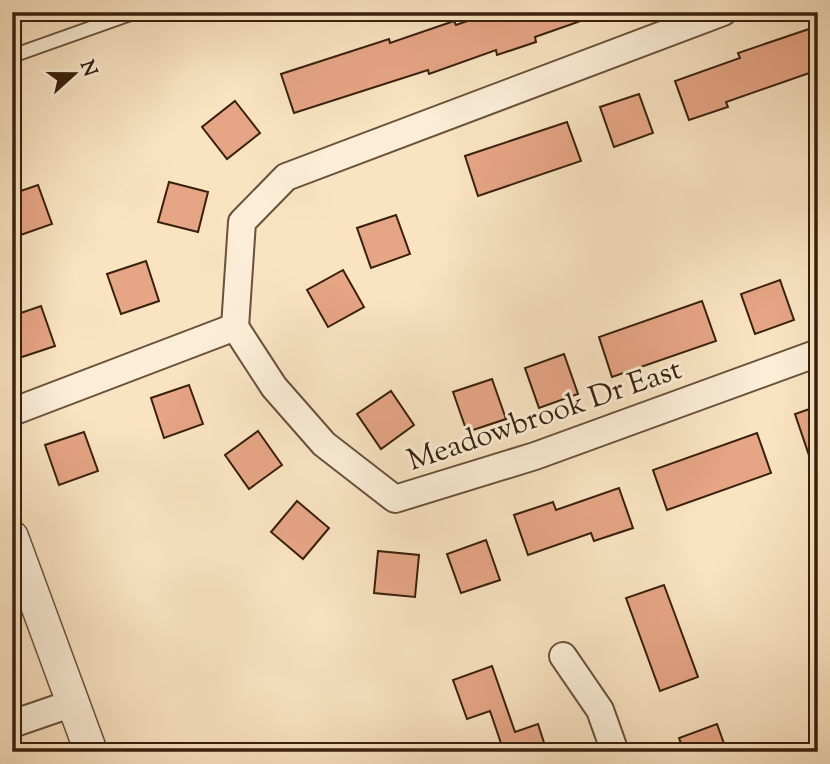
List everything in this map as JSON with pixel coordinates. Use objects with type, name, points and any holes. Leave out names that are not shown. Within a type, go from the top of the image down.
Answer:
[{"type":"street","points":[[12,412],[235,327],[242,222],[286,177],[723,12]]},
{"type":"street","name":"Meadowbrook Dr East","points":[[235,327],[274,387],[324,444],[396,499],[535,456],[818,353]]},
{"type":"street","points":[[12,537],[91,752]]},
{"type":"street","points":[[563,656],[600,710],[615,752]]},
{"type":"street","points":[[12,724],[73,703]]},
{"type":"lane","points":[[12,56],[136,12]]},
{"type":"building","points":[[493,12],[597,12],[598,15],[535,37],[536,42],[497,55],[496,50],[429,74],[428,70],[294,113],[281,74],[389,39],[390,43],[454,21],[456,25]]},
{"type":"building","points":[[818,26],[818,70],[726,102],[728,107],[689,120],[675,81],[740,58],[738,53]]},
{"type":"building","points":[[639,94],[653,133],[614,147],[600,107]]},
{"type":"building","points":[[235,101],[260,133],[227,159],[202,127]]},
{"type":"building","points":[[567,122],[581,161],[478,196],[465,156]]},
{"type":"building","points":[[169,182],[208,192],[198,232],[158,222]]},
{"type":"building","points":[[38,185],[52,224],[12,238],[12,194]]},
{"type":"building","points":[[396,215],[410,254],[371,268],[357,228]]},
{"type":"building","points":[[146,261],[159,301],[121,314],[107,274]]},
{"type":"building","points":[[343,270],[364,307],[328,327],[307,290]]},
{"type":"building","points":[[780,280],[794,320],[755,334],[741,294]]},
{"type":"building","points":[[702,301],[716,341],[612,377],[599,337]]},
{"type":"building","points":[[41,306],[55,346],[16,359],[12,349],[12,316]]},
{"type":"building","points":[[564,354],[578,394],[539,408],[525,368]]},
{"type":"building","points":[[492,379],[506,419],[467,432],[453,392]]},
{"type":"building","points":[[189,385],[203,424],[164,438],[151,398]]},
{"type":"building","points":[[391,391],[414,425],[381,449],[357,414]]},
{"type":"building","points":[[818,406],[818,472],[815,473],[795,414]]},
{"type":"building","points":[[258,431],[282,465],[249,489],[225,455]]},
{"type":"building","points":[[84,432],[98,471],[59,485],[45,445]]},
{"type":"building","points":[[757,433],[771,473],[667,510],[653,470]]},
{"type":"building","points":[[619,488],[633,528],[594,541],[591,533],[528,555],[514,515],[553,502],[556,510]]},
{"type":"building","points":[[297,501],[329,528],[303,559],[271,532]]},
{"type":"building","points":[[486,540],[500,580],[461,593],[447,554]]},
{"type":"building","points":[[378,551],[419,555],[415,597],[374,593]]},
{"type":"building","points":[[664,585],[698,677],[660,691],[626,598]]},
{"type":"building","points":[[492,666],[515,732],[538,724],[547,752],[504,752],[490,711],[467,719],[453,680]]},
{"type":"building","points":[[717,724],[727,752],[684,752],[679,738]]}]
